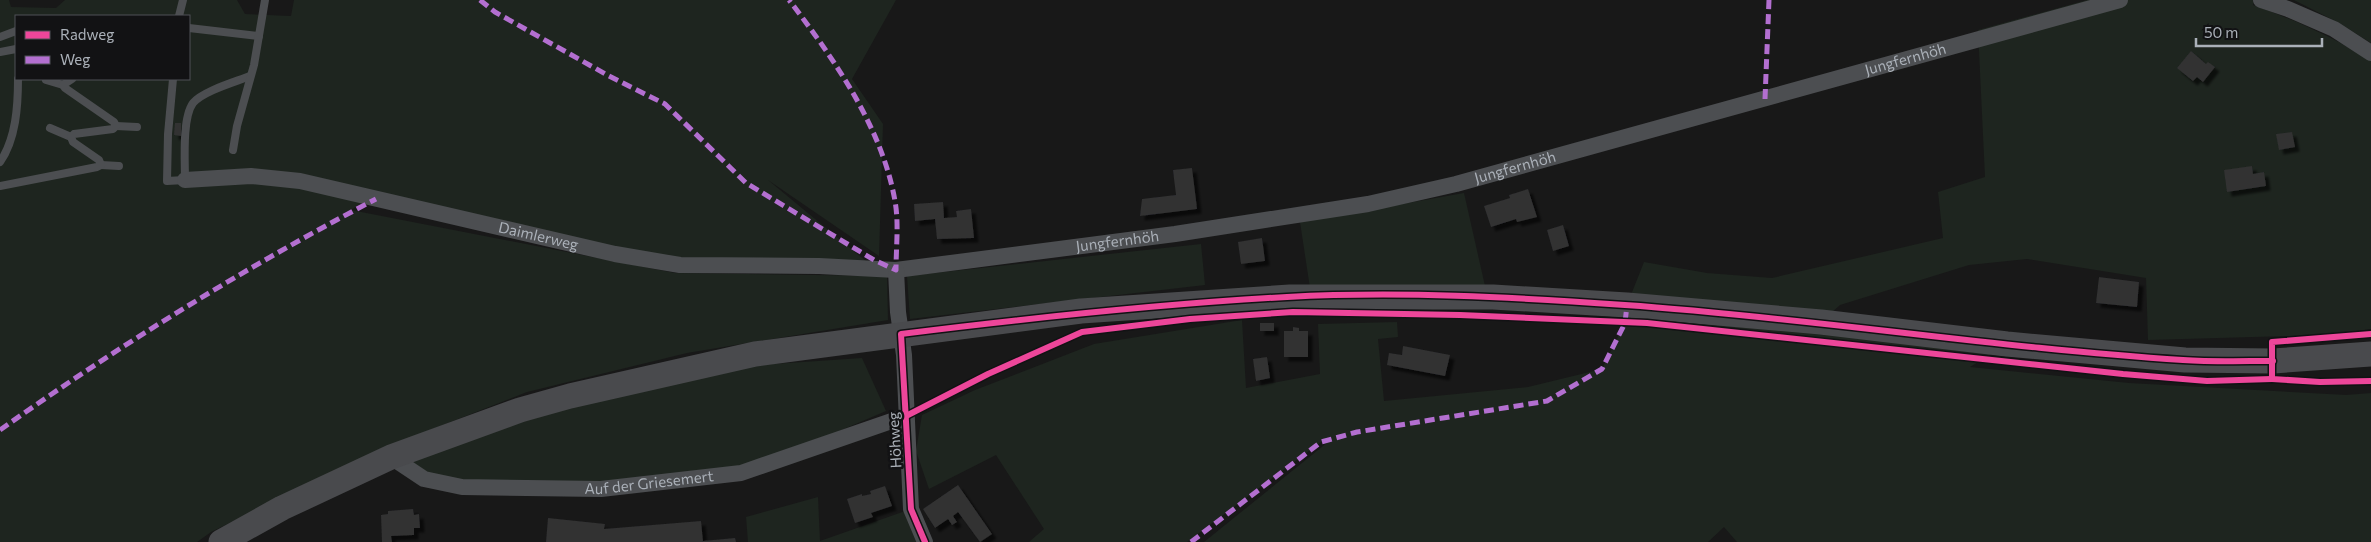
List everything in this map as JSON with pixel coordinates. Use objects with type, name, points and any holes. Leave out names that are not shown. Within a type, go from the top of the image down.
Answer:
[{"type":"main road","points":[[221,542],[282,508],[391,457],[520,410],[570,396],[755,354],[1082,311],[1290,297],[1456,297],[1628,305],[1821,322],[2007,344],[2185,360],[2273,361],[2371,354]]},
{"type":"street","name":"Jungfernhöh","points":[[896,270],[1072,249],[1376,202],[1465,182],[2120,0]]},
{"type":"street","points":[[2261,0],[2334,29],[2371,53]]},
{"type":"street","name":"Daimlerweg","points":[[185,180],[251,176],[300,181],[615,254],[680,265],[819,266],[896,270]]},
{"type":"street","name":"Höhweg","points":[[896,270],[902,334],[911,509],[925,542]]},
{"type":"street","name":"Auf der Griesemert","points":[[391,457],[424,478],[462,488],[601,489],[741,474],[906,416]]},
{"type":"lane","points":[[179,15],[183,0]]},
{"type":"lane","points":[[233,150],[254,65],[264,0]]},
{"type":"lane","points":[[190,28],[259,36]]},
{"type":"lane","points":[[0,36],[15,32]]},
{"type":"lane","points":[[0,52],[15,50]]},
{"type":"lane","points":[[173,80],[168,134],[167,181],[185,180],[185,139],[190,110],[194,102],[202,96],[250,76]]},
{"type":"lane","points":[[0,162],[14,127],[18,80]]},
{"type":"lane","points":[[46,80],[63,85],[64,88],[114,122],[116,126]]},
{"type":"lane","points":[[63,85],[70,80]]},
{"type":"lane","points":[[71,137],[74,134],[116,126],[137,127]]},
{"type":"lane","points":[[50,128],[71,137],[73,142],[99,160],[101,165]]},
{"type":"lane","points":[[0,186],[101,165],[119,166]]},
{"type":"shaded area","points":[[0,0],[9,0],[11,7],[56,8],[65,0],[237,0],[245,14],[291,16],[294,0],[896,0],[852,79],[883,124],[879,256],[768,180],[879,272],[681,263],[366,200],[351,210],[675,273],[887,276],[888,320],[687,353],[527,392],[379,450],[211,532],[197,542],[0,542]]},
{"type":"shaded area","points":[[2087,0],[2254,0],[2253,5],[2314,30],[2371,61],[2371,329],[2328,335],[2148,340],[2146,278],[2027,259],[1969,265],[1840,305],[1821,322],[2007,344],[1970,367],[2129,383],[2346,395],[2371,393],[2371,542],[1737,542],[1724,527],[1708,542],[1204,542],[1328,442],[1321,442],[1187,542],[1029,542],[1044,529],[996,455],[929,489],[916,451],[922,415],[975,390],[1094,344],[1242,320],[1246,388],[1320,374],[1318,324],[1397,322],[1398,337],[1378,339],[1384,401],[1528,387],[1602,369],[1625,323],[1627,305],[1644,262],[1707,273],[1772,278],[1943,238],[1938,192],[1985,177],[1978,30]]},
{"type":"shaded area","points":[[2294,0],[2371,0],[2371,43],[2339,23]]},
{"type":"shaded area","points":[[1464,193],[1485,286],[1310,288],[1300,222]]},
{"type":"shaded area","points":[[1201,244],[1205,285],[910,319],[907,276]]},
{"type":"shaded area","points":[[862,358],[886,411],[741,473],[601,489],[462,487],[391,457],[687,370]]},
{"type":"shaded area","points":[[818,497],[820,541],[911,509],[930,542],[748,542],[746,517]]},
{"type":"building","points":[[2191,51],[2206,64],[2208,62],[2215,67],[2203,82],[2197,77],[2193,81],[2177,68]]},
{"type":"building","points":[[175,123],[181,123],[181,136],[174,135]]},
{"type":"building","points":[[2292,132],[2295,147],[2279,150],[2276,134]]},
{"type":"building","points":[[2252,166],[2253,174],[2264,172],[2266,186],[2227,192],[2224,170]]},
{"type":"building","points":[[1192,168],[1197,209],[1140,216],[1142,199],[1176,195],[1173,170]]},
{"type":"building","points":[[1528,189],[1537,217],[1517,222],[1516,219],[1491,227],[1484,206],[1510,198],[1509,195]]},
{"type":"building","points":[[943,202],[944,218],[957,217],[956,211],[971,209],[974,238],[937,239],[935,219],[915,221],[914,204]]},
{"type":"building","points":[[1563,225],[1569,246],[1553,251],[1547,230]]},
{"type":"building","points":[[1262,238],[1265,261],[1241,264],[1238,242]]},
{"type":"building","points":[[2099,277],[2139,282],[2137,307],[2096,303]]},
{"type":"building","points":[[1260,323],[1274,323],[1274,331],[1260,331]]},
{"type":"building","points":[[1293,327],[1299,328],[1299,331],[1308,331],[1308,357],[1284,357],[1284,331],[1293,331]]},
{"type":"building","points":[[1403,346],[1450,355],[1445,376],[1387,365],[1389,353],[1402,355]]},
{"type":"building","points":[[1267,357],[1270,378],[1256,381],[1253,359]]},
{"type":"building","points":[[958,485],[992,534],[980,542],[958,512],[953,516],[957,522],[952,525],[948,519],[935,528],[923,509]]},
{"type":"building","points":[[885,486],[892,506],[871,513],[873,517],[855,523],[847,499],[862,494],[862,496],[871,494],[870,491]]},
{"type":"building","points":[[413,509],[414,515],[419,514],[420,528],[414,528],[414,535],[391,536],[392,542],[382,542],[381,515],[388,514],[388,511]]},
{"type":"building","points":[[548,518],[605,524],[604,529],[701,521],[703,542],[546,542]]},
{"type":"building","points":[[735,538],[736,542],[703,542],[703,541]]},
{"type":"marked path","points":[[480,0],[495,12],[609,76],[665,104],[746,183],[874,260],[896,270],[897,227],[895,201],[889,174],[879,147],[868,120],[839,70],[789,0]]},
{"type":"marked path","points":[[1765,99],[1769,0]]},
{"type":"marked path","points":[[0,430],[45,398],[184,308],[279,252],[376,199]]},
{"type":"marked path","points":[[1191,542],[1321,442],[1357,432],[1547,401],[1602,369],[1625,323],[1627,305]]},
{"type":"cycle path","points":[[925,542],[911,509],[901,334],[1190,303],[1329,295],[1414,295],[1498,297],[1625,305],[1765,317],[2113,355],[2194,361],[2273,361]]},
{"type":"cycle path","points":[[906,416],[988,374],[1082,332],[1190,319],[1293,312],[1460,315],[1647,323],[2123,374],[2207,381],[2272,379]]},
{"type":"cycle path","points":[[2371,334],[2272,342],[2272,379],[2320,382],[2371,381]]}]
